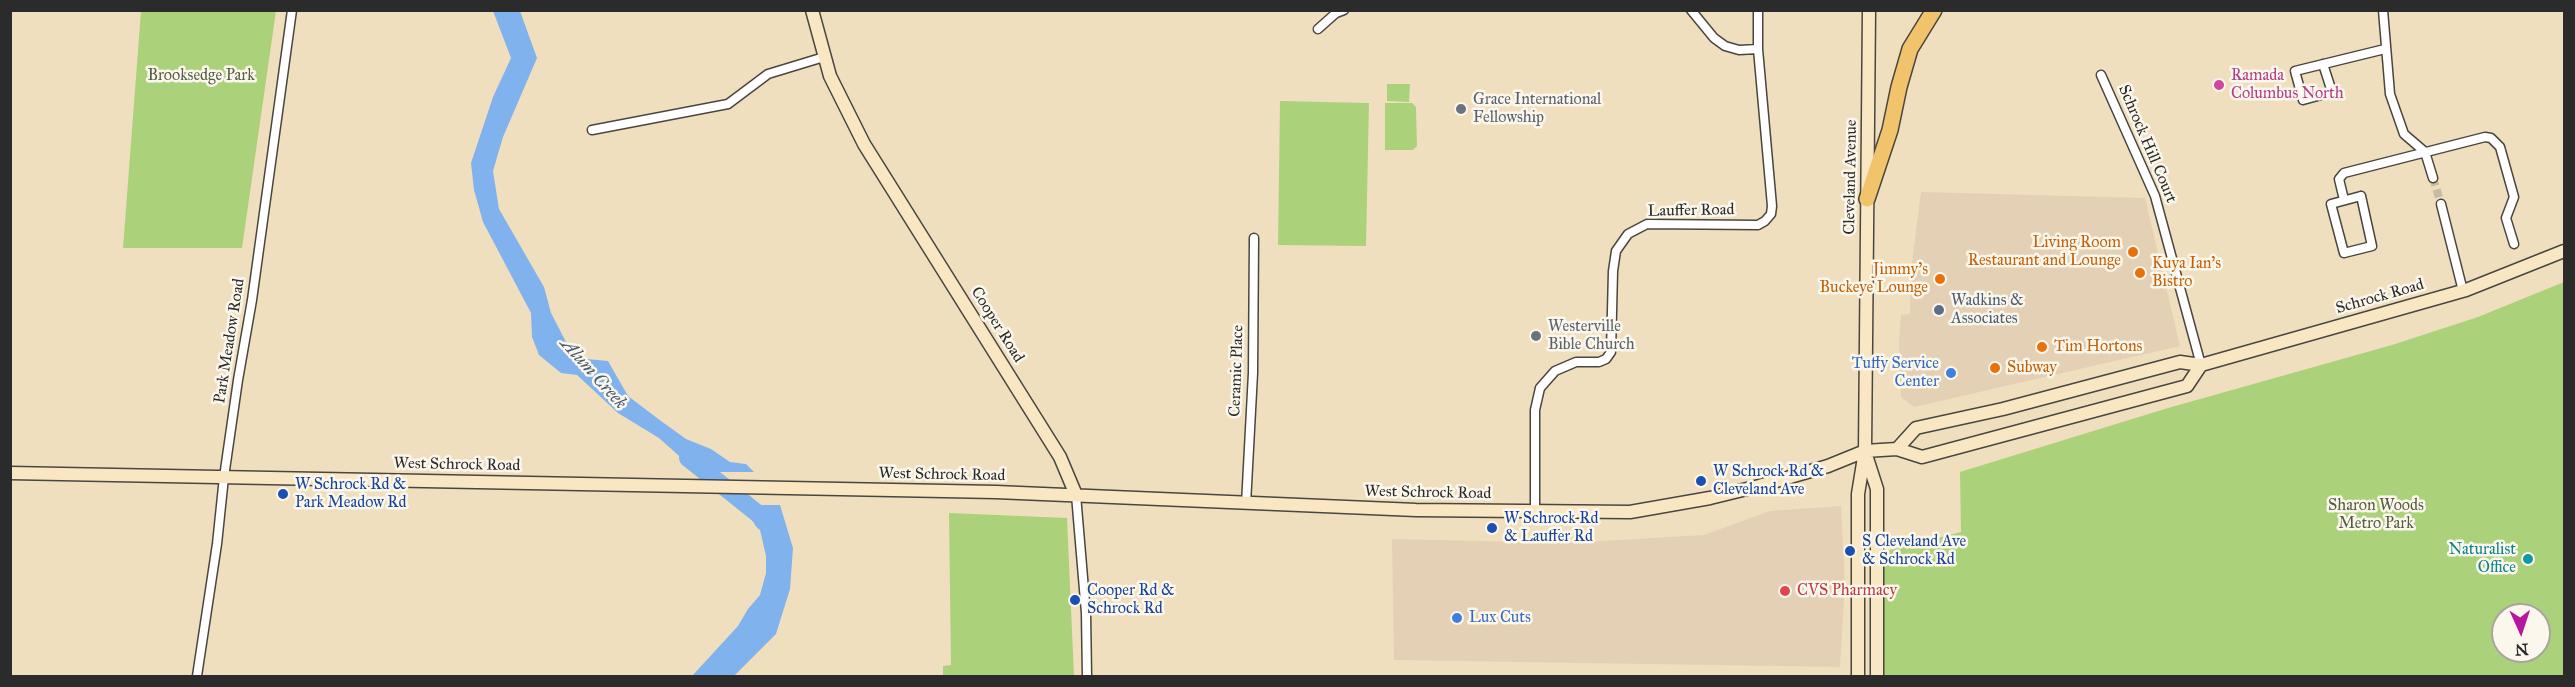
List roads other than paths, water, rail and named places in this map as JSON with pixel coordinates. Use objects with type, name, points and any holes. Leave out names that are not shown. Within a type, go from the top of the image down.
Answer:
[{"type":"highway","points":[[1867,199],[1890,130],[1910,50],[1934,10]]},
{"type":"main road","name":"Cooper Road","points":[[812,10],[824,57],[840,99],[864,144],[1060,457],[1076,495]]},
{"type":"main road","name":"Cleveland Avenue","points":[[1865,451],[1869,10]]},
{"type":"main road","name":"Schrock Road","points":[[1897,448],[1916,428],[2003,409],[2180,362],[2201,365],[2463,291],[2565,251]]},
{"type":"main road","points":[[1865,451],[1897,448],[1922,457],[2187,386],[2201,365]]},
{"type":"main road","name":"West Schrock Road","points":[[10,473],[1076,495],[1246,504],[1535,512],[1630,512],[1710,498],[1828,466],[1865,451]]},
{"type":"main road","points":[[1858,676],[1858,494],[1865,451]]},
{"type":"main road","points":[[1865,451],[1876,489],[1877,676]]},
{"type":"street","name":"Park Meadow Road","points":[[197,676],[218,544],[224,477],[252,300],[292,10]]},
{"type":"street","points":[[1318,29],[1344,10]]},
{"type":"street","points":[[1691,10],[1714,38],[1725,46],[1739,50],[1758,49]]},
{"type":"street","name":"Lauffer Road","points":[[1535,512],[1535,410],[1540,388],[1555,371],[1576,362],[1599,362],[1606,359],[1611,352],[1612,271],[1616,251],[1628,234],[1647,224],[1758,225],[1766,221],[1771,214],[1758,49],[1758,10]]},
{"type":"street","points":[[2383,10],[2390,94],[2404,134],[2425,152],[2433,178]]},
{"type":"street","points":[[2323,64],[2331,92],[2303,100],[2295,71],[2323,64],[2385,49]]},
{"type":"street","points":[[592,130],[728,104],[768,74],[824,57]]},
{"type":"street","name":"Schrock Hill Court","points":[[2101,75],[2155,196],[2201,365]]},
{"type":"street","points":[[2344,200],[2339,179],[2344,173],[2485,137],[2497,141],[2514,197],[2506,218],[2514,244]]},
{"type":"street","points":[[2361,196],[2372,246],[2344,253],[2331,204],[2344,200],[2361,196]]},
{"type":"street","points":[[2441,204],[2463,291]]},
{"type":"street","name":"Ceramic Place","points":[[1246,504],[1253,373],[1254,238]]},
{"type":"street","name":"Cooper Road","points":[[1076,495],[1086,613],[1087,676]]},
{"type":"water","points":[[493,11],[520,11],[537,58],[503,137],[493,171],[499,209],[544,287],[551,313],[566,342],[587,359],[608,361],[628,396],[686,439],[711,449],[730,462],[746,464],[754,472],[697,472],[659,438],[618,413],[577,375],[561,373],[539,355],[532,337],[531,313],[483,222],[474,190],[471,163],[493,97],[511,58]]},
{"type":"water","points":[[739,505],[780,505],[793,548],[790,589],[776,634],[734,676],[692,676],[738,626],[760,595],[766,573],[766,556],[760,530]]},
{"type":"waterway","name":"Alum Creek","points":[[688,458],[762,517],[763,521]]},
{"type":"tunnel","points":[[2433,178],[2441,204]]},
{"type":"place","name":"Ramada Columbus North","points":[[2219,85]]},
{"type":"place","name":"Grace International Fellowship","points":[[1461,109]]},
{"type":"place","name":"Living Room Restaurant and Lounge","points":[[2133,252]]},
{"type":"place","name":"Kuya Ian's Bistro","points":[[2140,273]]},
{"type":"place","name":"Jimmy's Buckeye Lounge","points":[[1940,279]]},
{"type":"place","name":"Wadkins & Associates","points":[[1939,310]]},
{"type":"place","name":"Westerville Bible Church","points":[[1536,336]]},
{"type":"place","name":"Tim Hortons","points":[[2042,347]]},
{"type":"place","name":"Subway","points":[[1995,368]]},
{"type":"place","name":"Tuffy Service Center","points":[[1951,373]]},
{"type":"place","name":"W Schrock Rd & Cleveland Ave","points":[[1701,481]]},
{"type":"place","name":"W Schrock Rd & Park Meadow Rd","points":[[283,494]]},
{"type":"place","name":"W Schrock Rd & Lauffer Rd","points":[[1492,528]]},
{"type":"place","name":"S Cleveland Ave & Schrock Rd","points":[[1850,551]]},
{"type":"place","name":"Naturalist Office","points":[[2528,559]]},
{"type":"place","name":"CVS Pharmacy","points":[[1785,591]]},
{"type":"place","name":"Cooper Rd & Schrock Rd","points":[[1075,600]]},
{"type":"place","name":"Lux Cuts","points":[[1457,618]]},
{"type":"park label","name":"Brooksedge Park","points":[[201,76]]},
{"type":"park label","name":"Sharon Woods Metro Park","points":[[2376,515]]}]
